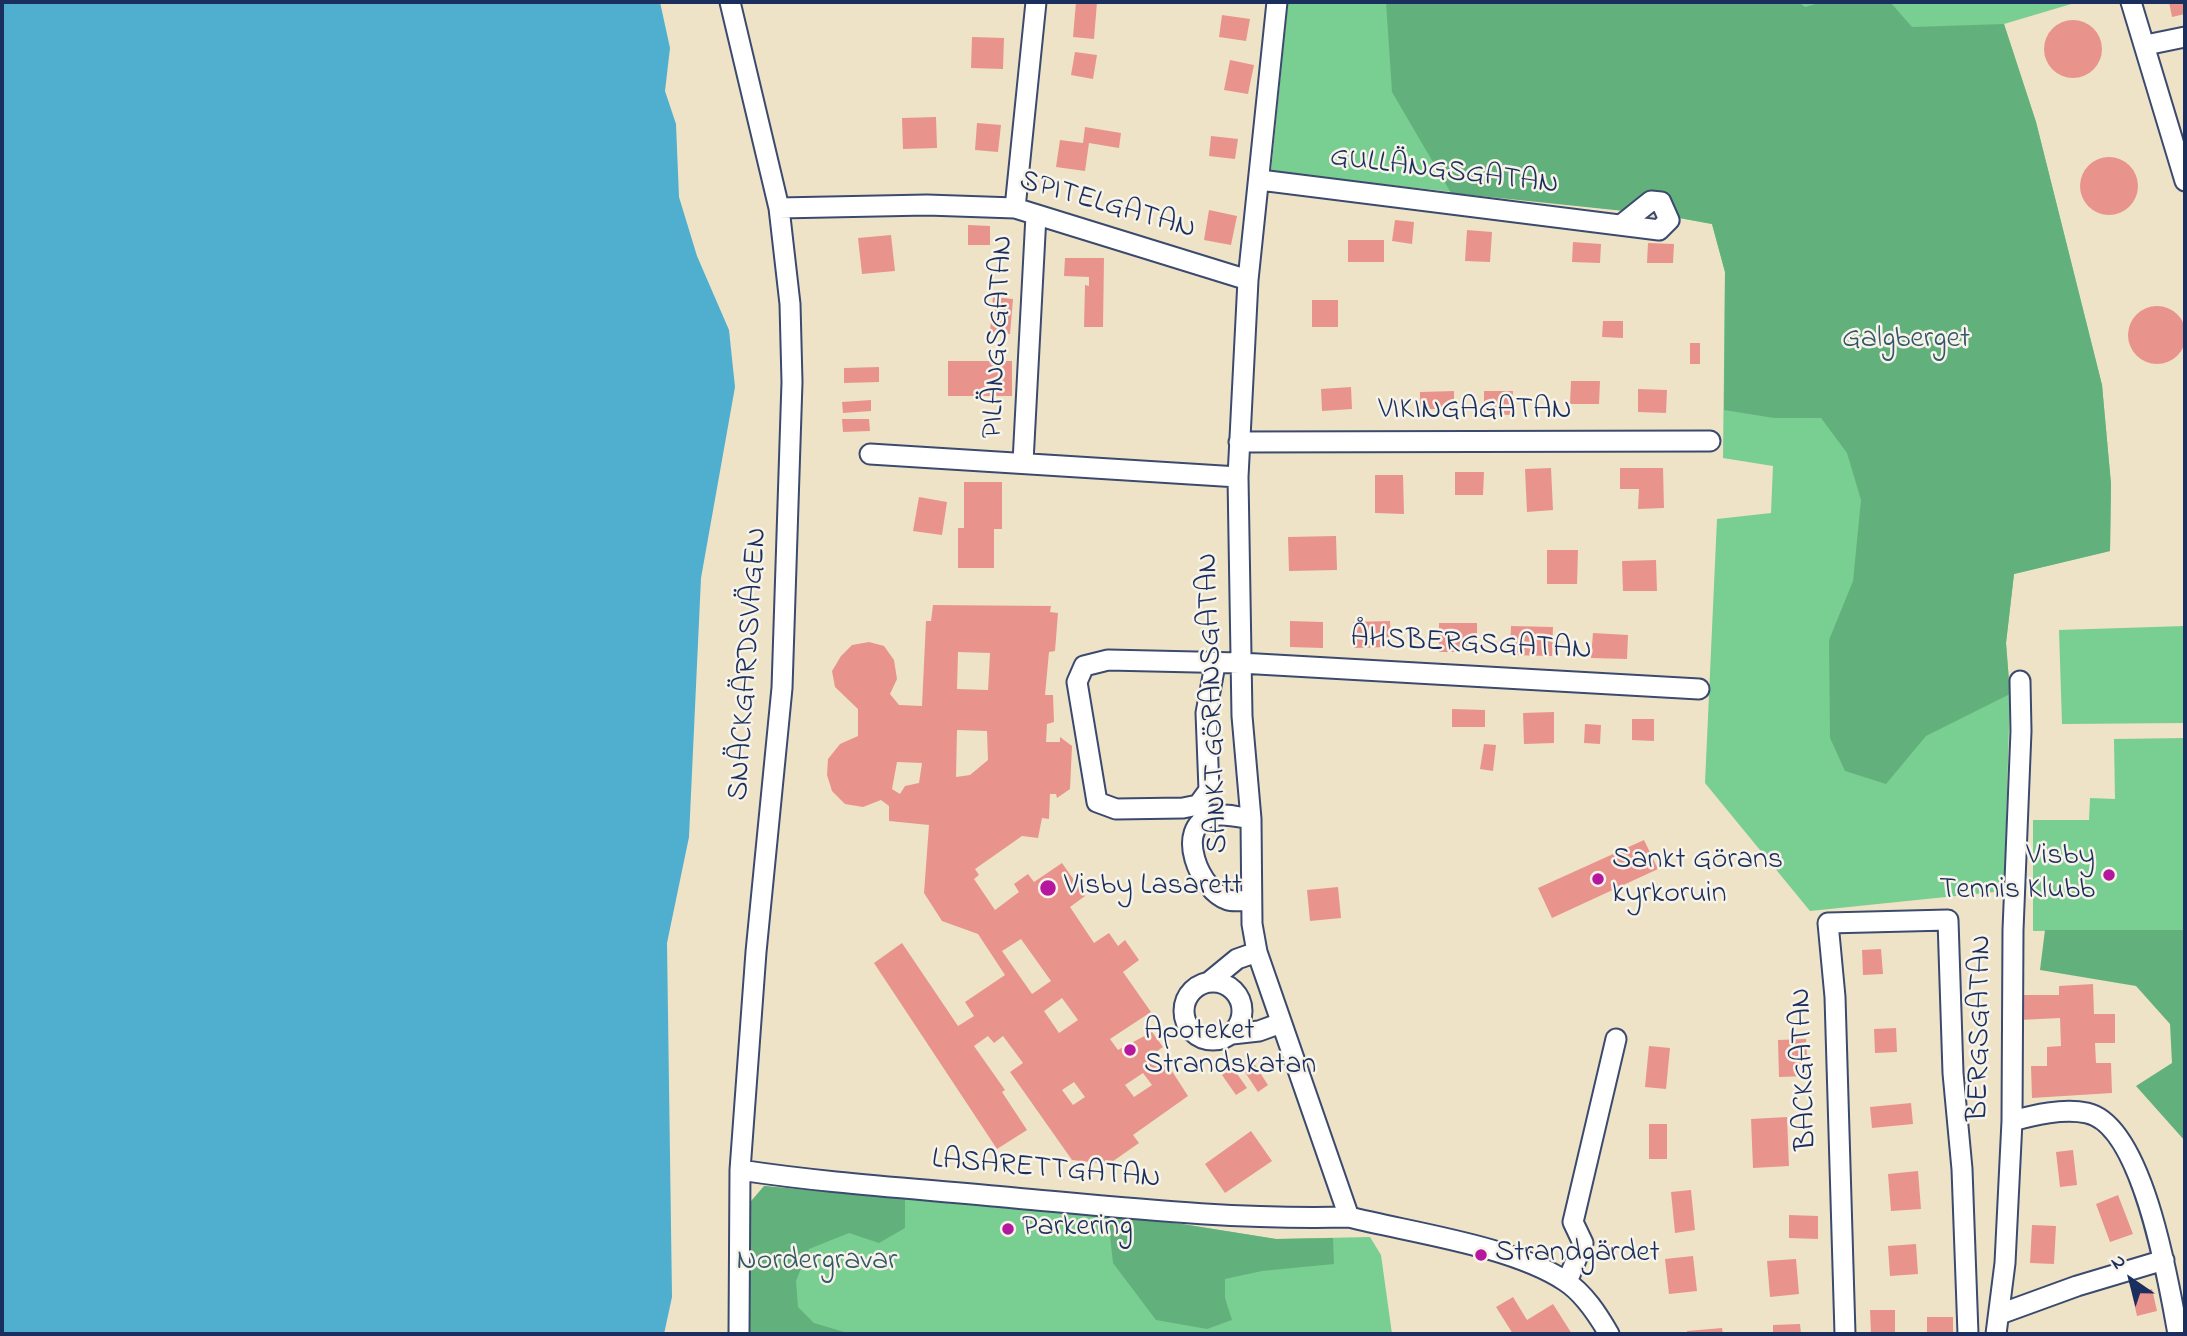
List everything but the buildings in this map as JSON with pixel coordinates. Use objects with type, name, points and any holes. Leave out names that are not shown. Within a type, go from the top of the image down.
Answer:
[{"type":"street","name":"SNÄCKGÄRDSVÄGEN","points":[[730,2],[779,208],[790,303],[792,382],[788,542],[778,740],[756,952],[740,1170],[739,1334]]},
{"type":"street","name":"PILÄNGSGATAN","points":[[1015,208],[1036,2]]},
{"type":"street","name":"SANKT GÖRANSGATAN","points":[[1278,2],[1248,280],[1239,442],[1240,663],[1251,819],[1251,900],[1257,952],[1349,1217]]},
{"type":"street","points":[[2131,2],[2185,181]]},
{"type":"street","points":[[2146,46],[2185,37]]},
{"type":"street","name":"GULLÄNGSGATAN","points":[[1260,180],[1621,225]]},
{"type":"street","name":"SPITELGATAN","points":[[779,208],[927,205],[1015,208],[1248,280]]},
{"type":"street","name":"PILÄNGSGATAN","points":[[1023,462],[1036,215]]},
{"type":"street","name":"VIKINGAGATAN","points":[[1239,442],[1710,441]]},
{"type":"street","points":[[870,454],[1238,477]]},
{"type":"street","name":"ÅHSBERGSGATAN","points":[[1215,664],[1206,713],[1209,790],[1198,805],[1183,808],[1116,809],[1097,802],[1089,744],[1078,704],[1077,682],[1084,666],[1108,660],[1240,663],[1699,689]]},
{"type":"street","name":"BERGSGATAN","points":[[1996,1334],[2000,1314],[2012,1121],[2012,930],[2021,731],[2020,681]]},
{"type":"street","points":[[1251,819],[1213,816],[1203,821],[1196,831],[1191,850],[1207,883],[1220,894],[1228,900],[1251,900]]},
{"type":"street","name":"BERGSGATAN","points":[[1948,920],[1952,1060],[1962,1169],[1968,1334]]},
{"type":"street","name":"BACKGATAN","points":[[1845,1334],[1835,998],[1828,922],[1948,920]]},
{"type":"street","points":[[1257,952],[1237,959],[1209,982],[1192,990],[1183,1007],[1187,1026],[1195,1035],[1207,1040],[1220,1040],[1231,1034],[1259,1031],[1281,1023]]},
{"type":"street","points":[[1209,982],[1224,984],[1242,1007],[1240,1021],[1231,1034]]},
{"type":"street","points":[[1567,1282],[1583,1243],[1573,1222],[1616,1039]]},
{"type":"street","points":[[2012,1121],[2040,1114],[2088,1113],[2115,1129],[2135,1164],[2164,1260],[2178,1334]]},
{"type":"street","name":"LASARETTGATAN","points":[[740,1170],[804,1180],[1064,1204],[1194,1213],[1349,1217]]},
{"type":"street","points":[[1349,1217],[1526,1259],[1567,1282],[1596,1312],[1609,1334]]},
{"type":"street","points":[[2000,1314],[2077,1286],[2164,1260]]},
{"type":"green space","name":"Galgberget","points":[[1288,2],[2078,2],[2004,24],[2036,122],[2102,385],[2111,484],[2110,551],[2014,574],[2006,643],[2010,694],[2004,891],[1810,911],[1705,783],[1717,519],[1771,513],[1773,466],[1723,458],[1725,272],[1712,224],[1663,215],[1271,172]]},
{"type":"green space","name":"Galgberget","points":[[1386,2],[1798,2],[1805,7],[1823,2],[1890,2],[1912,27],[2004,24],[2036,122],[2102,385],[2111,484],[2110,551],[2014,574],[2006,643],[2010,694],[1926,736],[1886,784],[1845,771],[1830,738],[1829,640],[1853,581],[1861,500],[1847,453],[1821,418],[1774,418],[1724,410],[1725,272],[1712,224],[1663,215],[1451,193],[1392,92]]},
{"type":"green space","points":[[2185,626],[2185,723],[2062,724],[2059,630]]},
{"type":"green space","name":"Visby Tennis Klubb","points":[[2185,738],[2185,930],[2033,931],[2033,820],[2089,820],[2090,798],[2115,799],[2114,739]]},
{"type":"green space","points":[[2045,930],[2185,930],[2185,1141],[2136,1086],[2172,1063],[2170,1024],[2136,986],[2040,970]]},
{"type":"green space","name":"Nordergravar","points":[[764,1186],[1182,1224],[1276,1239],[1370,1237],[1381,1255],[1392,1334],[744,1334]]},
{"type":"green space","points":[[764,1186],[905,1199],[905,1228],[879,1243],[849,1233],[809,1249],[796,1281],[798,1307],[814,1323],[851,1334],[744,1334],[745,1208]]},
{"type":"green space","points":[[1108,1217],[1182,1224],[1276,1239],[1333,1238],[1334,1264],[1262,1271],[1225,1279],[1225,1298],[1232,1320],[1207,1329],[1156,1320],[1113,1263]]},
{"type":"water","points":[[2,2],[660,2],[670,48],[665,91],[676,124],[679,197],[697,256],[729,330],[735,387],[701,578],[689,837],[667,943],[672,1297],[664,1334],[2,1334]]},
{"type":"place","name":"Visby Tennis Klubb","points":[[2109,875]]},
{"type":"place","name":"Sankt Görans kyrkoruin","points":[[1598,879]]},
{"type":"place","name":"Visby Lasarett","points":[[1048,888]]},
{"type":"place","name":"Apoteket Strandskatan","points":[[1130,1050]]},
{"type":"place","name":"Parkering","points":[[1008,1229]]},
{"type":"place","name":"Strandgärdet","points":[[1481,1255]]}]
